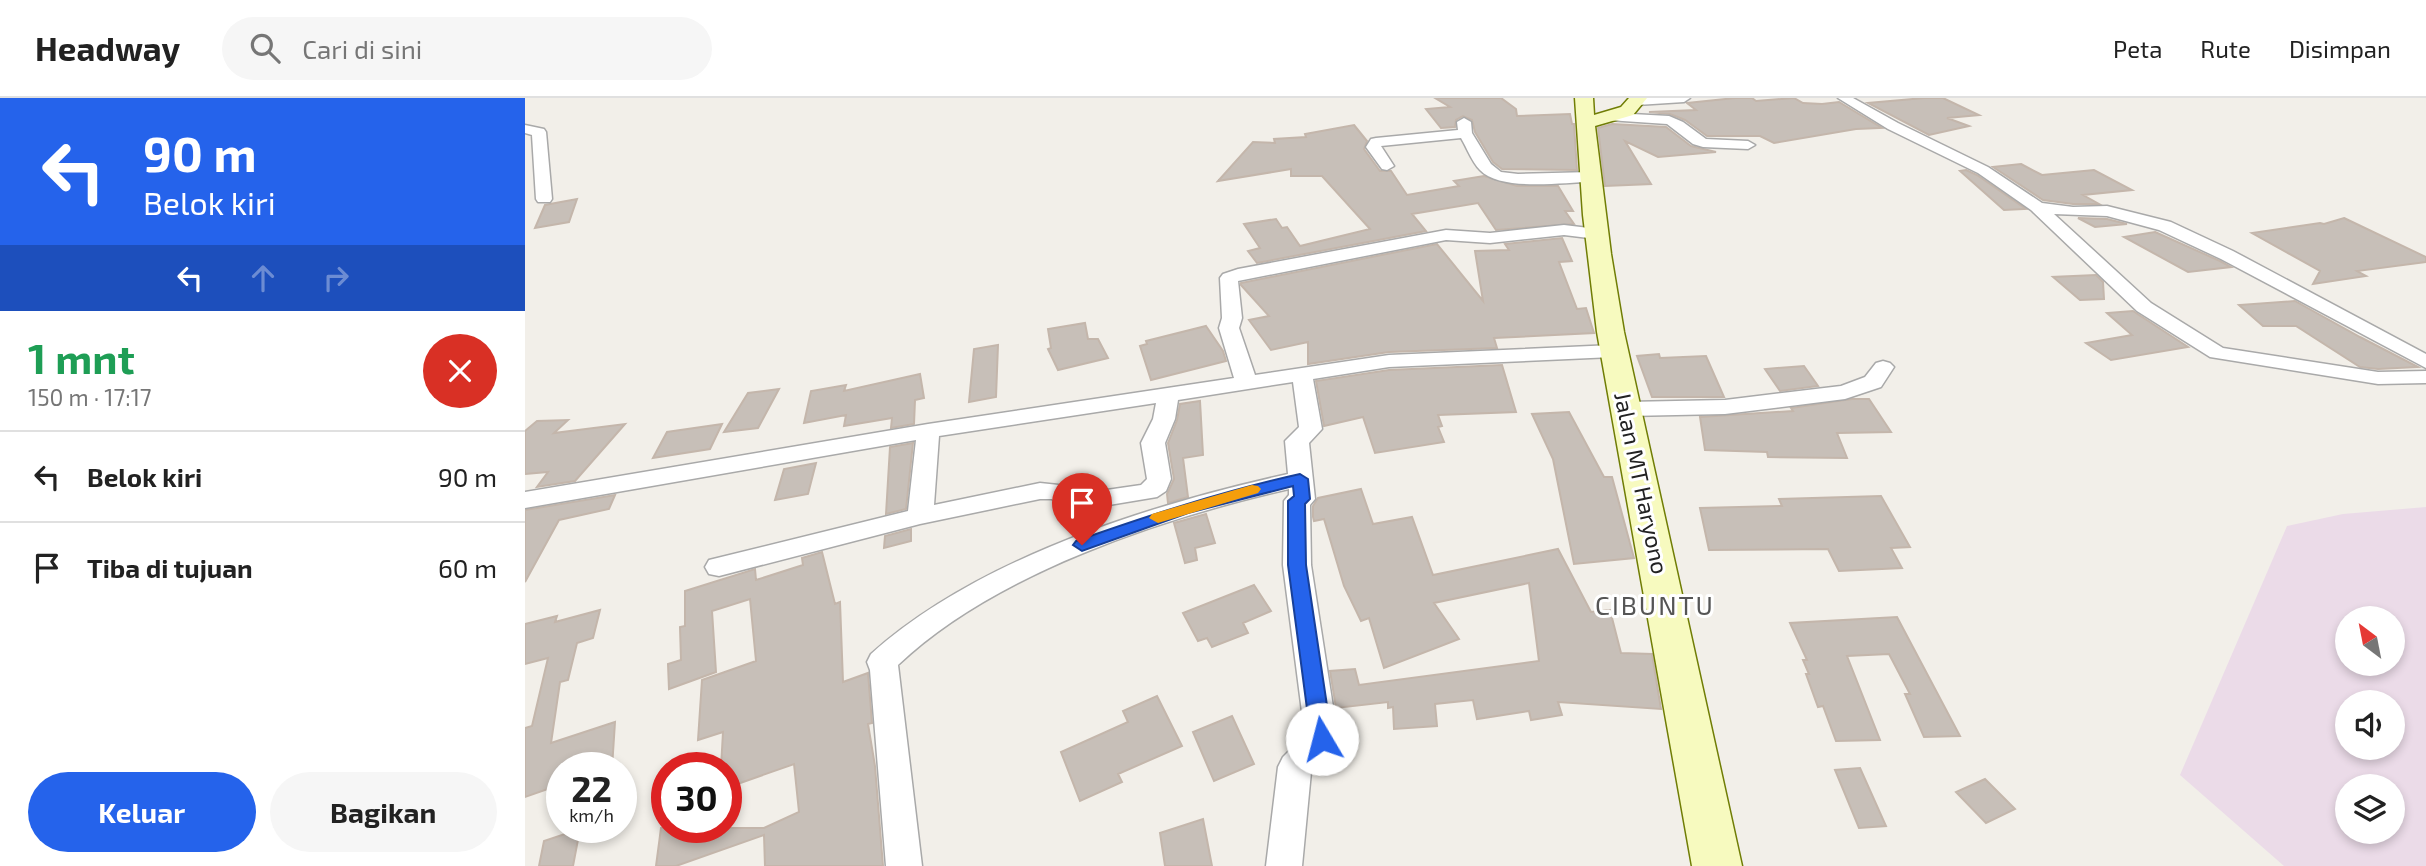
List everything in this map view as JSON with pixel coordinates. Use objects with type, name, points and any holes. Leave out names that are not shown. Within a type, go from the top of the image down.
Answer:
[{"type":"main road","points":[[1594,113],[1627,111],[1638,100]]},
{"type":"main road","name":"Jalan MT Haryono","points":[[1594,113],[1591,177],[1613,351],[1627,408],[1717,866]]},
{"type":"street","points":[[1638,100],[1684,98]]},
{"type":"street","points":[[1844,98],[1893,126],[1983,170],[2037,207],[2144,307],[2217,353],[2378,378],[2426,377]]},
{"type":"street","points":[[1594,113],[1669,121],[1681,126],[1696,141],[1720,145],[1748,145]]},
{"type":"street","points":[[1387,166],[1373,146],[1376,142],[1464,128],[1485,167],[1497,176],[1518,179],[1591,177]]},
{"type":"street","points":[[525,130],[539,132],[544,199]]},
{"type":"street","points":[[2037,207],[2074,212],[2107,211],[2165,226],[2227,255],[2426,362]]},
{"type":"street","points":[[1247,384],[1229,328],[1229,278],[1238,274],[1446,235],[1490,238],[1564,230],[1597,234]]},
{"type":"street","points":[[525,500],[928,431],[1389,361],[1613,351]]},
{"type":"street","points":[[1627,408],[1725,407],[1845,393],[1873,382],[1883,367]]},
{"type":"street","points":[[1284,866],[1295,767],[1322,739],[1297,565],[1297,501],[1302,499],[1297,442],[1311,429],[1302,374]]},
{"type":"street","points":[[719,567],[920,516],[1041,491],[1059,491],[1069,501],[1079,502],[1148,492],[1157,486],[1159,479],[1153,443],[1164,419],[1168,396]]},
{"type":"street","points":[[920,516],[928,431]]},
{"type":"street","points":[[904,866],[885,670],[882,662],[907,637],[930,619],[1034,563],[1182,509],[1300,479]]},
{"type":"shaded area","points":[[2426,507],[2426,866],[2284,866],[2180,775],[2287,526],[2343,514]]},
{"type":"building","points":[[1435,98],[1501,98],[1516,109],[1517,116],[1570,114],[1574,124],[1577,170],[1502,169],[1493,162],[1475,132],[1472,120],[1463,116],[1456,120],[1455,127],[1441,128],[1426,109],[1450,107]]},
{"type":"building","points":[[1752,98],[1756,101],[1794,98],[1803,103],[1822,104],[1839,102],[1882,128],[1856,129],[1774,143],[1760,136],[1707,136],[1685,120],[1670,114],[1649,112],[1696,110],[1687,103]]},
{"type":"building","points":[[1943,98],[1979,115],[1947,118],[1969,126],[1929,135],[1868,103]]},
{"type":"building","points":[[1612,124],[1666,127],[1691,146],[1716,152],[1658,157],[1625,141],[1651,184],[1605,186],[1598,128]]},
{"type":"building","points":[[1354,125],[1367,141],[1364,149],[1380,171],[1391,171],[1407,195],[1459,186],[1454,181],[1484,176],[1517,186],[1558,186],[1573,211],[1565,211],[1574,224],[1496,230],[1478,203],[1412,214],[1426,231],[1257,263],[1248,251],[1260,248],[1244,224],[1276,219],[1282,228],[1287,227],[1300,246],[1370,229],[1322,176],[1291,176],[1291,169],[1218,181],[1253,142],[1275,143],[1274,139],[1306,137],[1305,134]]},
{"type":"building","points":[[2021,164],[2042,175],[2094,170],[2132,190],[2083,195],[2099,204],[2043,200],[1993,167]]},
{"type":"building","points":[[1966,170],[2026,209],[2004,210],[1960,171]]},
{"type":"building","points":[[577,199],[569,222],[535,228],[545,205]]},
{"type":"building","points":[[2078,218],[2107,219],[2127,224],[2095,227]]},
{"type":"building","points":[[2344,218],[2426,257],[2426,262],[2357,271],[2366,276],[2313,284],[2320,271],[2252,233],[2324,224]]},
{"type":"building","points":[[2155,232],[2231,267],[2188,272],[2124,237]]},
{"type":"building","points":[[1562,238],[1572,261],[1559,262],[1577,309],[1586,308],[1594,333],[1494,338],[1497,348],[1389,352],[1308,364],[1308,342],[1271,350],[1249,320],[1269,316],[1241,285],[1437,244],[1483,301],[1475,251],[1509,250],[1505,244]]},
{"type":"building","points":[[2096,275],[2103,282],[2104,299],[2080,300],[2053,277]]},
{"type":"building","points":[[2295,301],[2418,367],[2360,367],[2296,326],[2263,326],[2239,305]]},
{"type":"building","points":[[2133,311],[2188,347],[2111,360],[2086,343],[2132,335],[2107,313]]},
{"type":"building","points":[[1085,323],[1088,339],[1098,339],[1108,358],[1058,370],[1048,349],[1051,348],[1048,329]]},
{"type":"building","points":[[1206,326],[1223,351],[1226,361],[1151,380],[1140,346],[1147,344],[1146,341]]},
{"type":"building","points":[[998,345],[996,397],[969,402],[974,349]]},
{"type":"building","points":[[1659,354],[1660,358],[1706,356],[1724,397],[1652,397],[1637,356]]},
{"type":"building","points":[[1502,365],[1516,412],[1438,415],[1442,426],[1438,427],[1444,442],[1375,453],[1363,417],[1324,426],[1316,381],[1389,370]]},
{"type":"building","points":[[1804,366],[1818,386],[1780,391],[1765,369]]},
{"type":"building","points":[[920,374],[924,398],[915,400],[914,424],[891,428],[892,418],[844,426],[846,415],[804,423],[811,391],[846,385],[844,391]]},
{"type":"building","points":[[779,389],[758,428],[724,432],[748,393]]},
{"type":"building","points":[[1869,399],[1891,432],[1837,433],[1847,458],[1768,457],[1767,452],[1705,450],[1700,417],[1793,411],[1791,408]]},
{"type":"building","points":[[1200,401],[1203,455],[1183,458],[1188,497],[1168,503],[1167,494],[1174,479],[1168,443],[1180,404]]},
{"type":"building","points":[[1569,412],[1604,477],[1612,477],[1634,558],[1574,564],[1553,459],[1532,414]]},
{"type":"building","points":[[568,420],[554,433],[625,424],[575,481],[537,487],[548,472],[525,474],[525,431],[537,421]]},
{"type":"building","points":[[722,424],[710,449],[653,458],[667,432]]},
{"type":"building","points":[[913,443],[906,509],[886,514],[890,447]]},
{"type":"building","points":[[816,463],[808,494],[775,500],[784,469]]},
{"type":"building","points":[[1361,489],[1373,524],[1412,517],[1433,575],[1558,549],[1591,612],[1610,610],[1621,653],[1652,654],[1661,709],[1558,702],[1562,715],[1531,720],[1529,711],[1477,719],[1473,700],[1435,704],[1437,726],[1394,729],[1393,707],[1388,708],[1388,702],[1336,708],[1330,671],[1355,669],[1359,685],[1539,661],[1529,583],[1434,603],[1459,639],[1384,668],[1369,618],[1361,621],[1344,586],[1324,519],[1314,521],[1313,517],[1313,506],[1318,498]]},
{"type":"building","points":[[615,495],[609,509],[559,520],[525,582],[525,510]]},
{"type":"building","points":[[1881,496],[1910,547],[1891,548],[1902,568],[1839,571],[1828,549],[1709,550],[1700,508],[1782,506],[1779,499]]},
{"type":"building","points":[[1206,514],[1215,543],[1195,548],[1197,560],[1185,563],[1174,523]]},
{"type":"building","points":[[911,529],[911,541],[884,548],[885,536]]},
{"type":"building","points":[[822,552],[835,604],[840,602],[843,682],[868,673],[872,723],[868,724],[875,766],[883,866],[765,866],[764,835],[742,843],[742,828],[764,828],[799,812],[794,764],[742,782],[742,752],[722,752],[723,732],[698,740],[702,680],[756,661],[750,599],[712,611],[716,672],[669,689],[668,664],[681,660],[680,627],[685,626],[685,591],[755,569],[756,580],[803,565],[802,558]]},
{"type":"building","points":[[1254,585],[1271,611],[1243,623],[1248,633],[1212,647],[1207,638],[1198,641],[1183,613]]},
{"type":"building","points":[[600,610],[593,638],[577,643],[568,680],[560,682],[551,743],[615,722],[613,752],[546,752],[546,790],[525,797],[525,728],[532,726],[548,658],[525,664],[525,624],[557,616],[555,622]]},
{"type":"building","points":[[1897,617],[1960,736],[1924,737],[1905,694],[1910,694],[1889,654],[1847,656],[1880,740],[1836,741],[1823,706],[1818,707],[1806,674],[1809,674],[1803,660],[1807,660],[1790,623]]},
{"type":"building","points":[[1157,696],[1182,746],[1118,774],[1122,782],[1080,801],[1061,752],[1128,722],[1123,711]]},
{"type":"building","points":[[1232,716],[1254,764],[1214,781],[1193,732]]},
{"type":"building","points":[[1860,768],[1886,826],[1859,828],[1835,770]]},
{"type":"building","points":[[1985,779],[2015,809],[1986,823],[1956,792]]},
{"type":"building","points":[[1203,819],[1212,866],[1165,866],[1160,833]]},
{"type":"building","points":[[544,841],[577,843],[573,866],[539,866]]},
{"type":"building","points":[[659,843],[741,843],[676,866],[656,866]]},
{"type":"slow traffic","points":[[1158,518],[1252,489]]},
{"type":"district","name":"CIBUNTU","points":[[1655,606]]},
{"type":"route","points":[[1082,545],[1182,509],[1300,479],[1302,499],[1297,501],[1297,565],[1322,739]]}]
